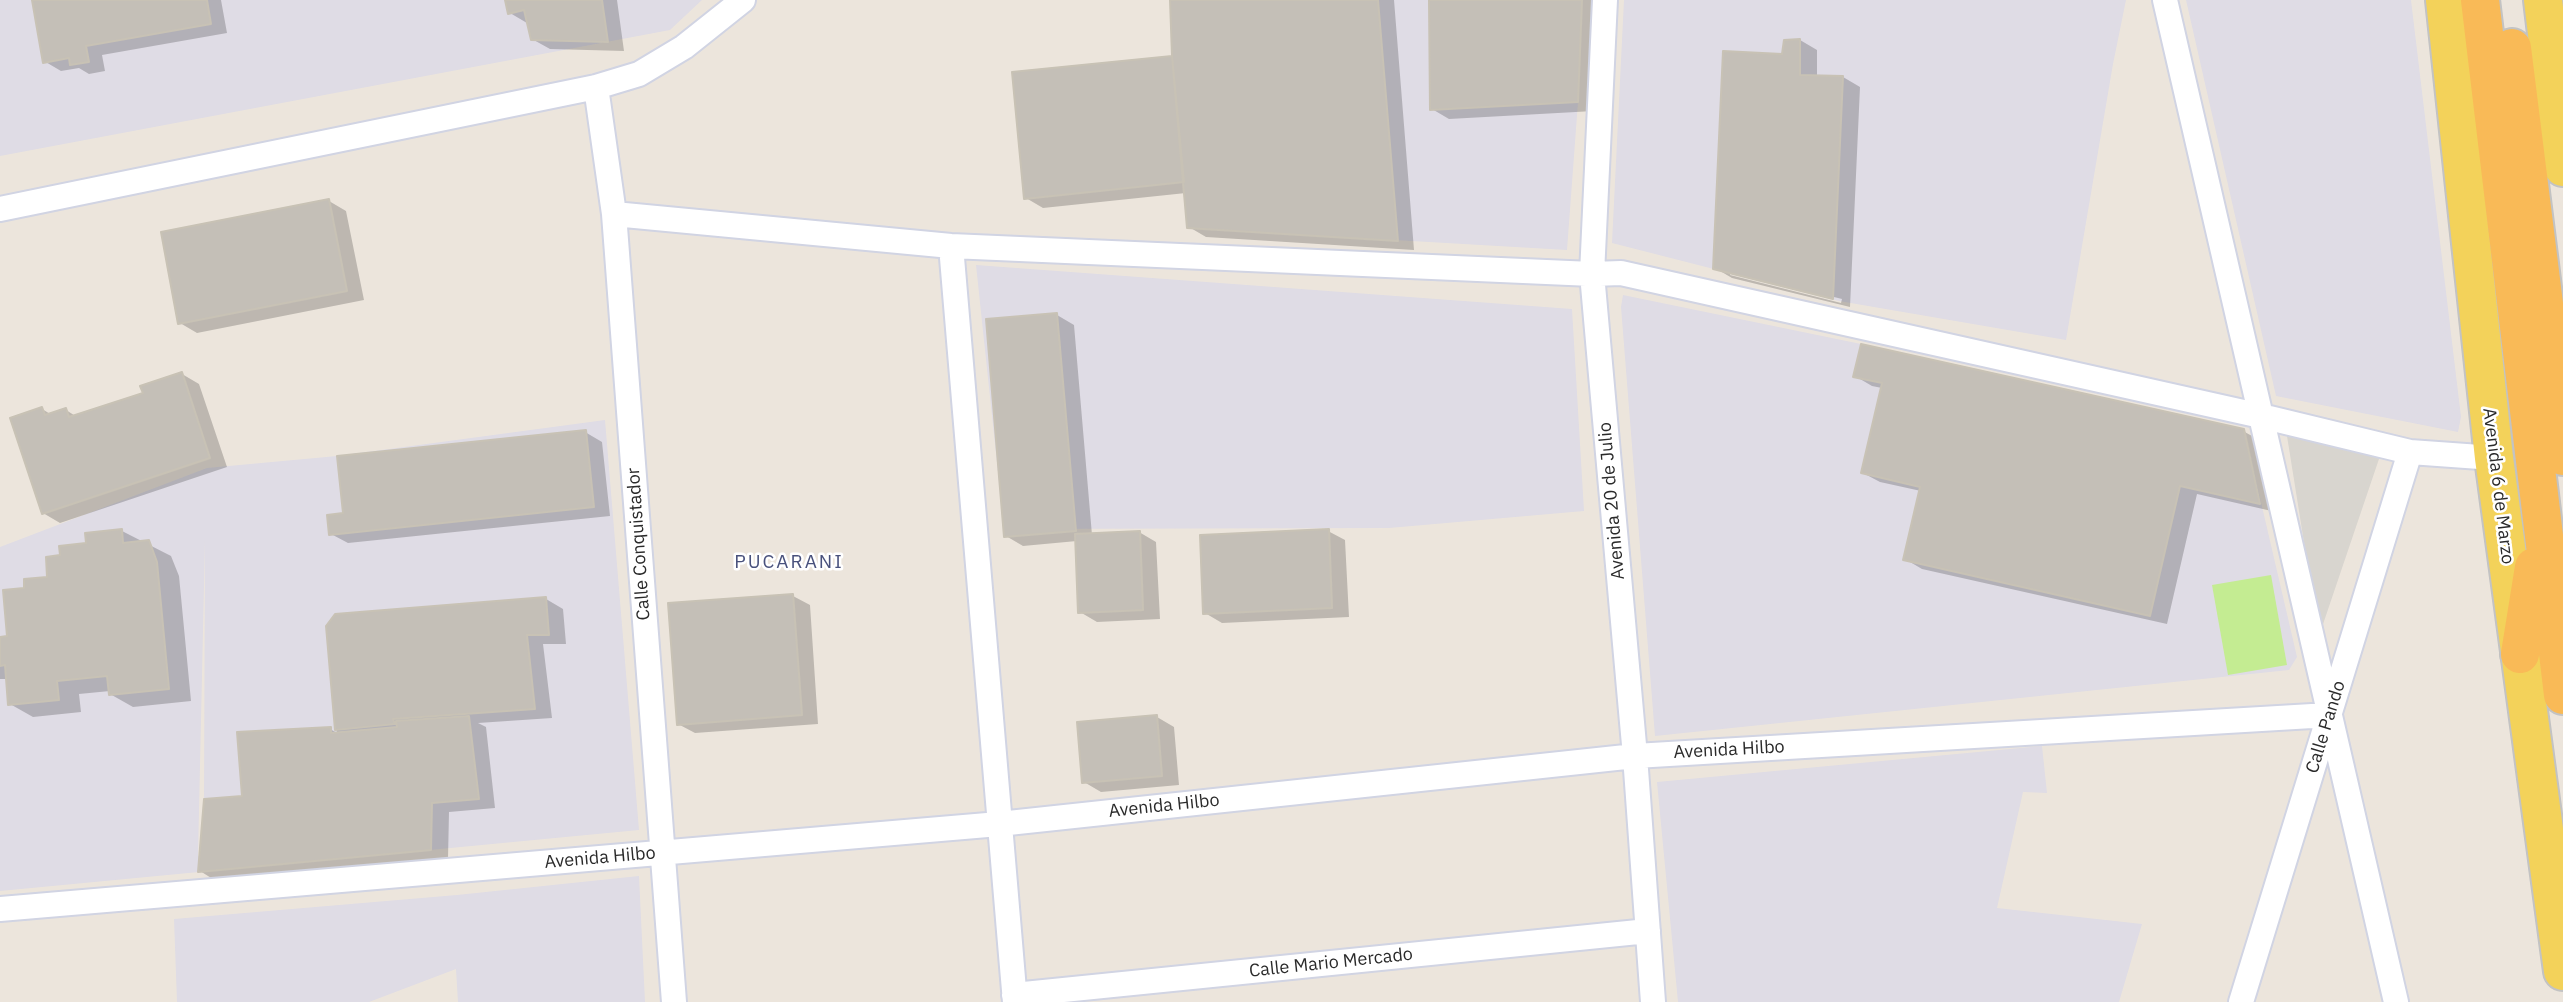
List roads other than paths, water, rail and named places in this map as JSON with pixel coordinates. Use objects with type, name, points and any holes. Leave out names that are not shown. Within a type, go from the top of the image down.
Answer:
[{"type":"highway","points":[[2480,0],[2563,695]]},
{"type":"highway","points":[[2506,0],[2563,456]]},
{"type":"highway","points":[[2520,654],[2541,523]]},
{"type":"main road","name":"Avenida 6 de Marzo","points":[[2445,0],[2494,458],[2563,971]]},
{"type":"main road","points":[[2543,0],[2563,167]]},
{"type":"street","points":[[0,209],[596,87],[639,74],[684,47],[743,0]]},
{"type":"street","name":"Avenida 20 de Julio","points":[[1605,0],[1592,274],[1635,756],[1653,1002]]},
{"type":"street","points":[[2165,0],[2396,1002]]},
{"type":"street","name":"Calle Conquistador","points":[[596,87],[614,214],[674,1002]]},
{"type":"street","points":[[614,214],[951,246],[1592,274],[1622,273],[2261,416],[2410,452],[2494,458]]},
{"type":"street","points":[[951,246],[1014,999]]},
{"type":"street","name":"Calle Pando","points":[[2241,1002],[2410,452]]},
{"type":"street","name":"Avenida Hilbo","points":[[0,909],[999,824],[1635,756],[2329,715]]},
{"type":"street","name":"Calle Mario Mercado","points":[[1014,999],[1648,931]]},
{"type":"district","name":"PUCARANI","points":[[789,563]]}]
